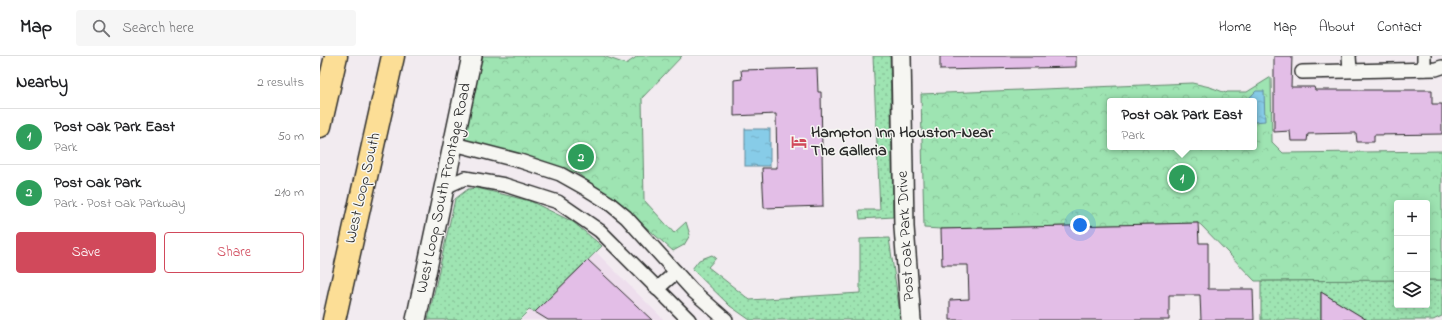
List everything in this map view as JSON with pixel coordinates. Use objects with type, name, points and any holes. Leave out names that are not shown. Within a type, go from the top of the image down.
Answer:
[{"type":"highway","points":[[320,126],[336,56]]},
{"type":"highway","name":"West Loop South","points":[[336,312],[393,56]]},
{"type":"main road","name":"West Loop South Frontage Road","points":[[416,320],[472,56]]},
{"type":"main road","name":"Post Oak Park Drive","points":[[901,56],[904,227],[911,320]]},
{"type":"street","points":[[1350,56],[1350,70]]},
{"type":"street","points":[[1302,72],[1434,68]]},
{"type":"street","points":[[454,144],[520,161],[560,174],[609,203],[626,217],[693,291],[726,320]]},
{"type":"street","points":[[445,187],[464,178],[505,185],[558,202],[600,231],[689,320]]},
{"type":"street","points":[[657,289],[676,272]]},
{"type":"shaded area","points":[[592,248],[664,320],[521,320]]},
{"type":"green space","points":[[481,56],[603,56],[626,64],[638,56],[682,56],[642,98],[644,200],[674,233],[686,222],[690,235],[684,245],[673,251],[630,213],[577,173],[463,141]]},
{"type":"green space","points":[[873,56],[890,56],[893,217],[860,219],[859,210],[880,210]]},
{"type":"green space","points":[[1271,77],[1272,142],[1283,153],[1442,151],[1442,280],[1430,280],[1430,200],[1394,200],[1394,280],[1255,281],[1198,223],[941,229],[924,228],[921,94],[1192,83],[1210,87],[1226,93],[1247,92]]},
{"type":"green space","points":[[477,188],[530,201],[573,222],[602,246],[535,312],[529,310],[519,320],[428,320],[455,199],[468,189]]},
{"type":"green space","points":[[889,238],[901,320],[750,320],[730,306],[692,269],[699,260],[712,255],[716,258],[708,267],[750,300],[860,293],[860,239]]},
{"type":"green space","points":[[1394,280],[1394,308],[1430,308],[1430,280],[1442,280],[1442,316],[1433,320],[1367,320],[1321,292],[1321,320],[1261,320],[1261,281]]},
{"type":"water","points":[[1256,91],[1264,91],[1265,121],[1257,122],[1257,98],[1249,98]]},
{"type":"water","points":[[745,129],[770,129],[770,166],[745,166]]},
{"type":"building","points":[[940,56],[1076,56],[1076,67],[940,70]]},
{"type":"building","points":[[1274,56],[1292,56],[1291,87],[1314,87],[1315,90],[1432,90],[1432,104],[1442,104],[1442,134],[1374,135],[1374,142],[1357,142],[1356,133],[1308,134],[1307,141],[1291,141],[1290,131],[1274,132]]},
{"type":"building","name":"Hampton Inn Houston-Near The Galleria","points":[[817,68],[818,92],[821,92],[823,206],[764,208],[762,168],[777,168],[776,114],[734,116],[734,80],[742,79],[741,70]]},
{"type":"building","points":[[1198,223],[1199,243],[1208,243],[1208,289],[1253,289],[1254,320],[1201,320],[1200,295],[1169,295],[1169,320],[950,320],[950,300],[969,299],[968,265],[942,265],[941,229]]},
{"type":"building","points":[[588,260],[652,320],[548,320],[535,312]]},
{"type":"building","points":[[1321,292],[1367,320],[1321,320]]},
{"type":"place","name":"Hampton Inn Houston-Near The Galleria","points":[[799,142]]},
{"type":"place","name":"Post Oak Park","points":[[581,157]]},
{"type":"place","name":"Post Oak Park East","points":[[1182,178]]}]
